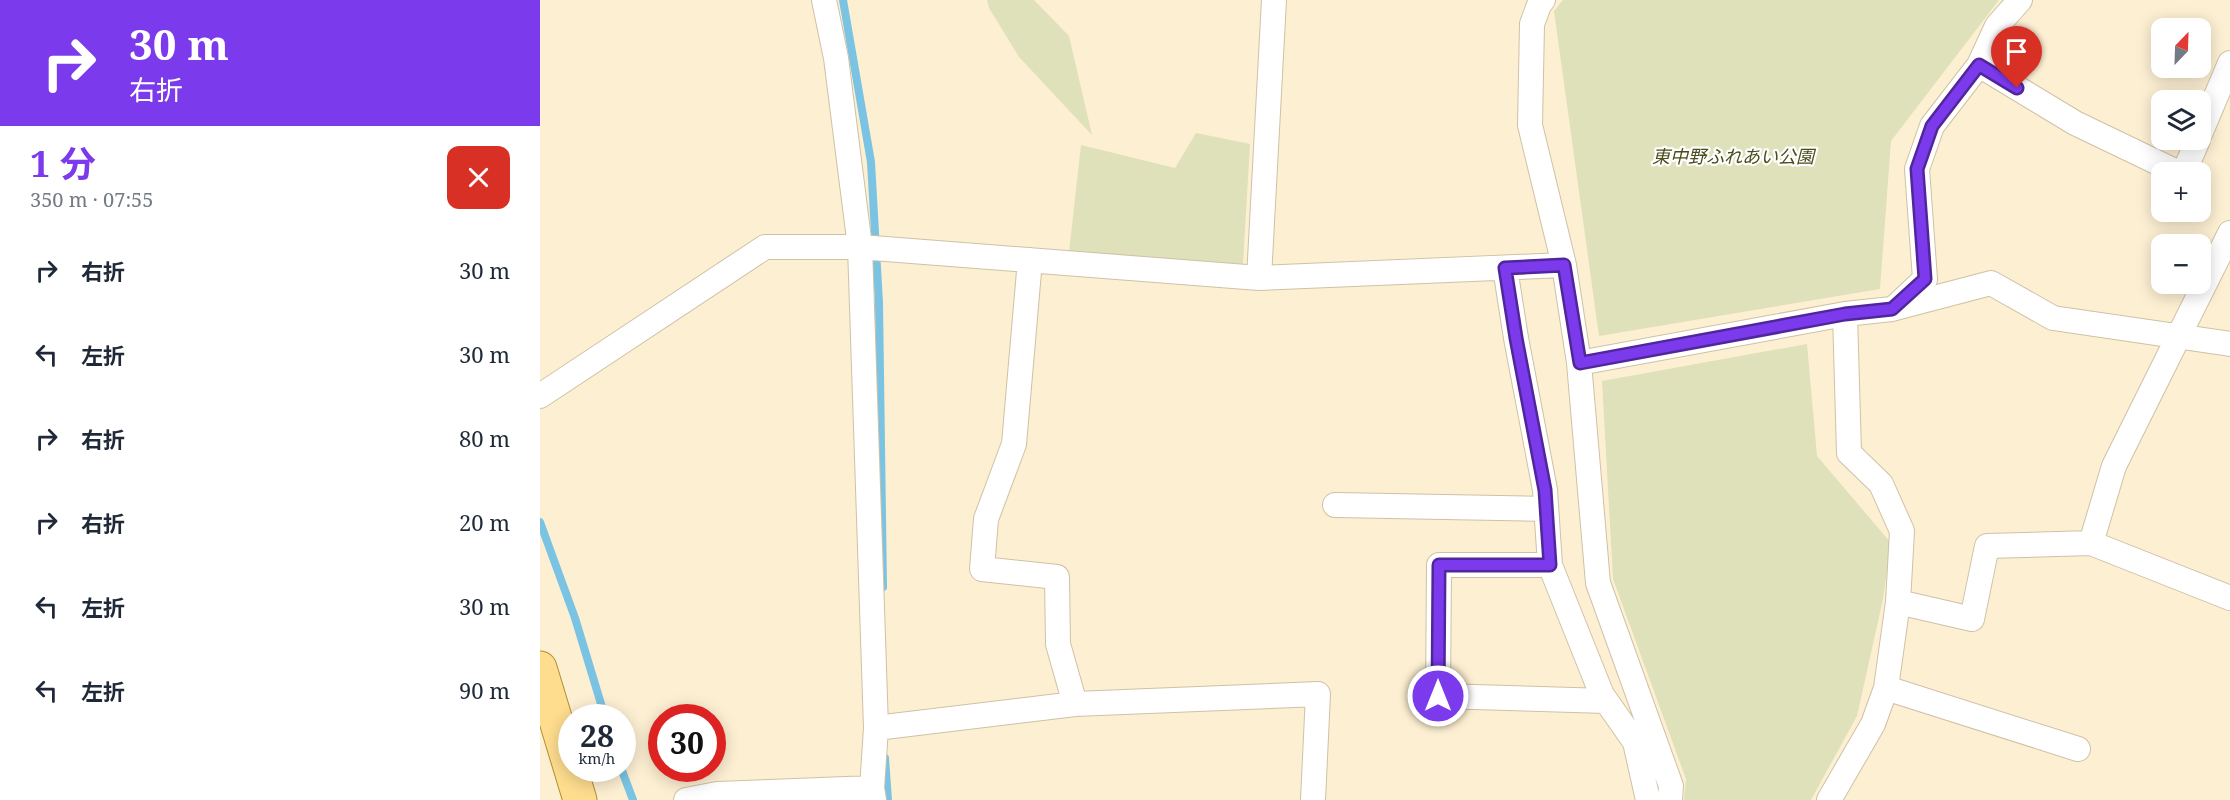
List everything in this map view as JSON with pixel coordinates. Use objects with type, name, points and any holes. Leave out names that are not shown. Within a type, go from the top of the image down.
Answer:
[{"type":"main road","points":[[540,668],[580,800]]},
{"type":"street","points":[[686,800],[717,794],[873,794],[876,728],[860,247],[836,58],[824,0]]},
{"type":"street","points":[[1259,278],[1274,0]]},
{"type":"street","points":[[1543,0],[1532,24],[1530,124],[1564,265],[1580,363],[1598,583],[1671,786],[1670,800]]},
{"type":"street","points":[[1892,309],[1925,279],[1917,169],[1932,126],[1979,65],[1997,26],[2020,0]]},
{"type":"street","points":[[2211,108],[2230,63]]},
{"type":"street","points":[[1979,65],[2074,123],[2156,162]]},
{"type":"street","points":[[2091,543],[2114,466],[2230,233]]},
{"type":"street","points":[[540,396],[765,247],[860,247],[1259,278],[1564,265]]},
{"type":"street","points":[[1030,260],[1014,444],[986,519],[982,569],[1057,577],[1058,644],[1074,704]]},
{"type":"street","points":[[1505,268],[1545,490],[1550,565],[1606,701],[1635,742],[1648,800]]},
{"type":"street","points":[[1580,363],[1845,314],[1892,309],[1991,283],[2053,318],[2230,344]]},
{"type":"street","points":[[1829,800],[1873,724],[1886,688],[1898,602],[1902,531],[1881,484],[1849,453],[1845,314]]},
{"type":"street","points":[[1335,506],[1546,510]]},
{"type":"street","points":[[1898,602],[1972,620],[1987,546],[2091,543],[2230,598]]},
{"type":"street","points":[[1550,565],[1439,565],[1438,696],[1606,701]]},
{"type":"street","points":[[1886,688],[2079,749]]},
{"type":"street","points":[[876,728],[1074,704],[1318,694],[1313,800]]},
{"type":"green space","points":[[987,0],[1034,0],[1069,36],[1092,135],[1019,57],[989,8]]},
{"type":"green space","name":"東中野ふれあい公園","points":[[1563,0],[1999,0],[1891,141],[1880,289],[1599,336],[1554,11]]},
{"type":"green space","points":[[1196,133],[1250,144],[1243,264],[1069,252],[1081,145],[1175,168]]},
{"type":"green space","points":[[1807,344],[1817,456],[1891,543],[1883,599],[1857,716],[1811,800],[1684,800],[1686,779],[1613,579],[1602,381]]},
{"type":"waterway","points":[[843,0],[871,162],[879,303],[883,587]]},
{"type":"waterway","points":[[540,522],[575,618],[601,704]]},
{"type":"waterway","points":[[885,758],[888,800]]},
{"type":"waterway","points":[[626,782],[633,800]]},
{"type":"route","points":[[1438,696],[1439,565],[1550,565],[1545,490],[1505,268],[1564,265],[1580,363],[1845,314],[1892,309],[1925,279],[1917,169],[1932,126],[1979,65],[2017,88]]}]
